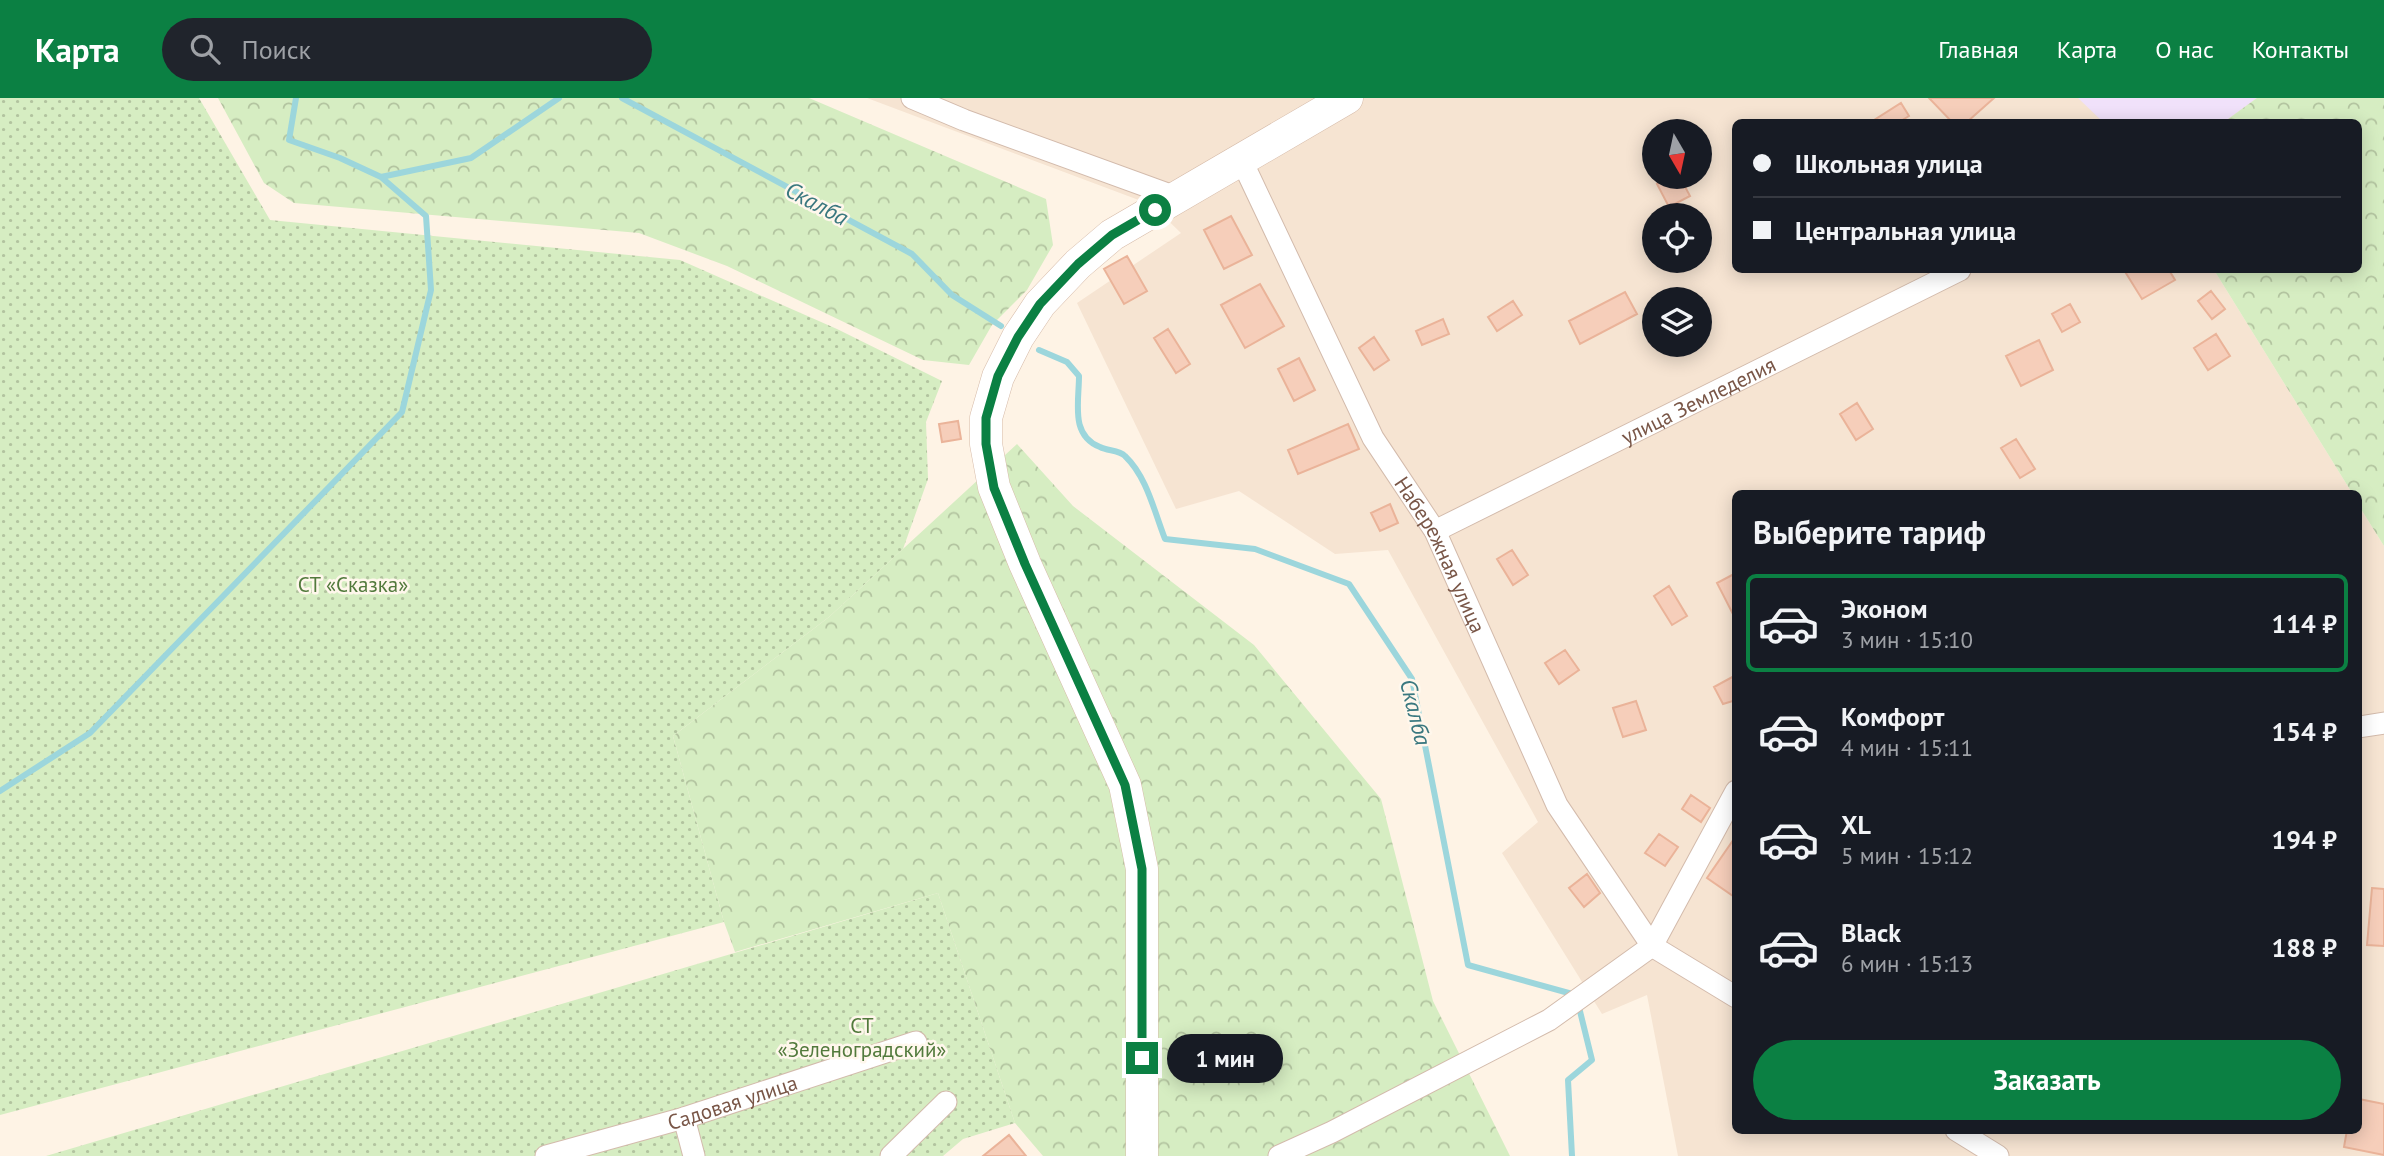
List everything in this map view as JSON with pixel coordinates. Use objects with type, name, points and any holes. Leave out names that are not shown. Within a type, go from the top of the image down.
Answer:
[{"type":"street","points":[[912,98],[964,120],[1176,197]]},
{"type":"street","points":[[1142,1156],[1142,869],[1125,785],[1025,564],[994,488],[986,444],[986,418],[998,376],[1018,337],[1040,304],[1078,264],[1112,235],[1347,98]]},
{"type":"street","name":"Набережная улица","points":[[1241,159],[1373,438],[1435,531],[1557,805],[1651,946]]},
{"type":"street","name":"улица Земледелия","points":[[1435,531],[1954,273]]},
{"type":"street","points":[[2362,727],[2384,723]]},
{"type":"street","points":[[1279,1156],[1332,1132],[1549,1020],[1651,946],[1732,798]]},
{"type":"street","points":[[1651,946],[1732,995]]},
{"type":"street","name":"Садовая улица","points":[[546,1156],[684,1118],[916,1042]]},
{"type":"street","points":[[891,1156],[946,1102]]},
{"type":"street","points":[[684,1118],[694,1156]]},
{"type":"street","points":[[1962,1134],[1998,1156]]},
{"type":"shaded area","points":[[867,98],[2257,98],[2228,119],[1732,119],[1732,273],[2216,273],[2350,490],[1732,490],[1732,1134],[2362,1134],[2362,511],[2384,546],[2384,1156],[1678,1156],[1647,995],[1602,1014],[1502,853],[1538,822],[1388,550],[1335,554],[1239,491],[1176,509],[1077,303],[1181,233],[1152,205]]},
{"type":"shaded area","points":[[2078,98],[2257,98],[2228,119],[2100,119]]},
{"type":"green space","name":"СТ «Сказка»","points":[[0,98],[199,98],[270,220],[680,260],[837,329],[942,381],[926,422],[928,479],[903,549],[829,617],[673,736],[724,922],[0,1115]]},
{"type":"green space","points":[[218,98],[809,98],[1046,199],[1053,245],[1027,290],[992,325],[969,365],[923,360],[727,266],[639,233],[294,203],[264,183]]},
{"type":"green space","points":[[2257,98],[2384,98],[2384,546],[2362,511],[2362,490],[2350,490],[2216,273],[2362,273],[2362,119],[2228,119]]},
{"type":"green space","points":[[1017,444],[1073,506],[1254,645],[1381,799],[1433,1001],[1510,1156],[1043,1156],[1015,1123],[938,893],[735,952],[724,922],[673,736],[829,617]]},
{"type":"green space","name":"СТ «Зеленоградский»","points":[[938,893],[1015,1123],[963,1139],[943,1156],[46,1156]]},
{"type":"building","points":[[1929,98],[1994,98],[1970,119],[1949,119]]},
{"type":"building","points":[[1901,103],[1909,116],[1904,119],[1876,119]]},
{"type":"building","points":[[1660,189],[1686,189],[1690,196],[1677,203],[1667,203]]},
{"type":"building","points":[[1231,216],[1252,255],[1224,269],[1204,230]]},
{"type":"building","points":[[1127,256],[1147,291],[1124,304],[1104,269]]},
{"type":"building","points":[[2126,273],[2171,273],[2175,280],[2142,299]]},
{"type":"building","points":[[1260,284],[1284,326],[1245,348],[1221,305]]},
{"type":"building","points":[[2211,291],[2225,309],[2212,319],[2198,301]]},
{"type":"building","points":[[1625,292],[1637,314],[1580,344],[1569,321]]},
{"type":"building","points":[[1513,301],[1522,315],[1497,331],[1488,317]]},
{"type":"building","points":[[2070,304],[2080,322],[2062,332],[2052,314]]},
{"type":"building","points":[[1443,319],[1449,334],[1422,345],[1416,331]]},
{"type":"building","points":[[1168,329],[1190,364],[1176,373],[1154,338]]},
{"type":"building","points":[[2216,334],[2230,356],[2208,370],[2194,348]]},
{"type":"building","points":[[1374,337],[1389,360],[1374,370],[1359,348]]},
{"type":"building","points":[[2039,340],[2053,370],[2021,386],[2006,356]]},
{"type":"building","points":[[1299,358],[1315,390],[1294,401],[1278,369]]},
{"type":"building","points":[[1857,403],[1873,429],[1856,440],[1840,414]]},
{"type":"building","points":[[958,421],[961,439],[942,442],[939,424]]},
{"type":"building","points":[[1348,424],[1359,449],[1298,474],[1288,450]]},
{"type":"building","points":[[2016,439],[2035,469],[2020,478],[2001,448]]},
{"type":"building","points":[[1390,504],[1398,523],[1380,531],[1371,513]]},
{"type":"building","points":[[1512,550],[1528,575],[1513,585],[1497,559]]},
{"type":"building","points":[[1732,575],[1732,612],[1717,583]]},
{"type":"building","points":[[1669,586],[1687,616],[1672,625],[1654,596]]},
{"type":"building","points":[[1565,650],[1579,670],[1559,684],[1545,663]]},
{"type":"building","points":[[1732,677],[1732,701],[1723,704],[1714,687]]},
{"type":"building","points":[[1636,701],[1646,730],[1623,737],[1613,708]]},
{"type":"building","points":[[1691,795],[1710,808],[1701,822],[1682,809]]},
{"type":"building","points":[[1659,834],[1678,847],[1665,866],[1645,853]]},
{"type":"building","points":[[1732,842],[1732,895],[1707,878]]},
{"type":"building","points":[[1587,874],[1600,893],[1584,907],[1569,888]]},
{"type":"building","points":[[2372,888],[2384,889],[2384,946],[2367,945]]},
{"type":"building","points":[[2362,1100],[2384,1104],[2384,1155],[2344,1147],[2346,1134],[2362,1134]]},
{"type":"building","points":[[1009,1135],[1026,1156],[983,1156]]},
{"type":"waterway","name":"Скалба","points":[[296,98],[289,140],[340,158],[381,177],[471,158],[559,98]]},
{"type":"waterway","name":"Скалба","points":[[622,98],[912,254],[952,295],[1001,326]]},
{"type":"waterway","points":[[0,791],[90,733],[402,412],[431,290],[426,216],[381,177]]},
{"type":"waterway","name":"Скалба","points":[[1039,350],[1067,362],[1079,376],[1078,417],[1084,435],[1100,447],[1123,454],[1133,464],[1149,495],[1165,539],[1255,549],[1349,584],[1412,679],[1468,965],[1576,995],[1592,1060],[1568,1080],[1572,1156]]},
{"type":"route","points":[[1142,1058],[1142,869],[1125,785],[1025,564],[994,488],[986,444],[986,418],[998,376],[1018,337],[1040,304],[1078,264],[1112,235],[1155,210]]}]
